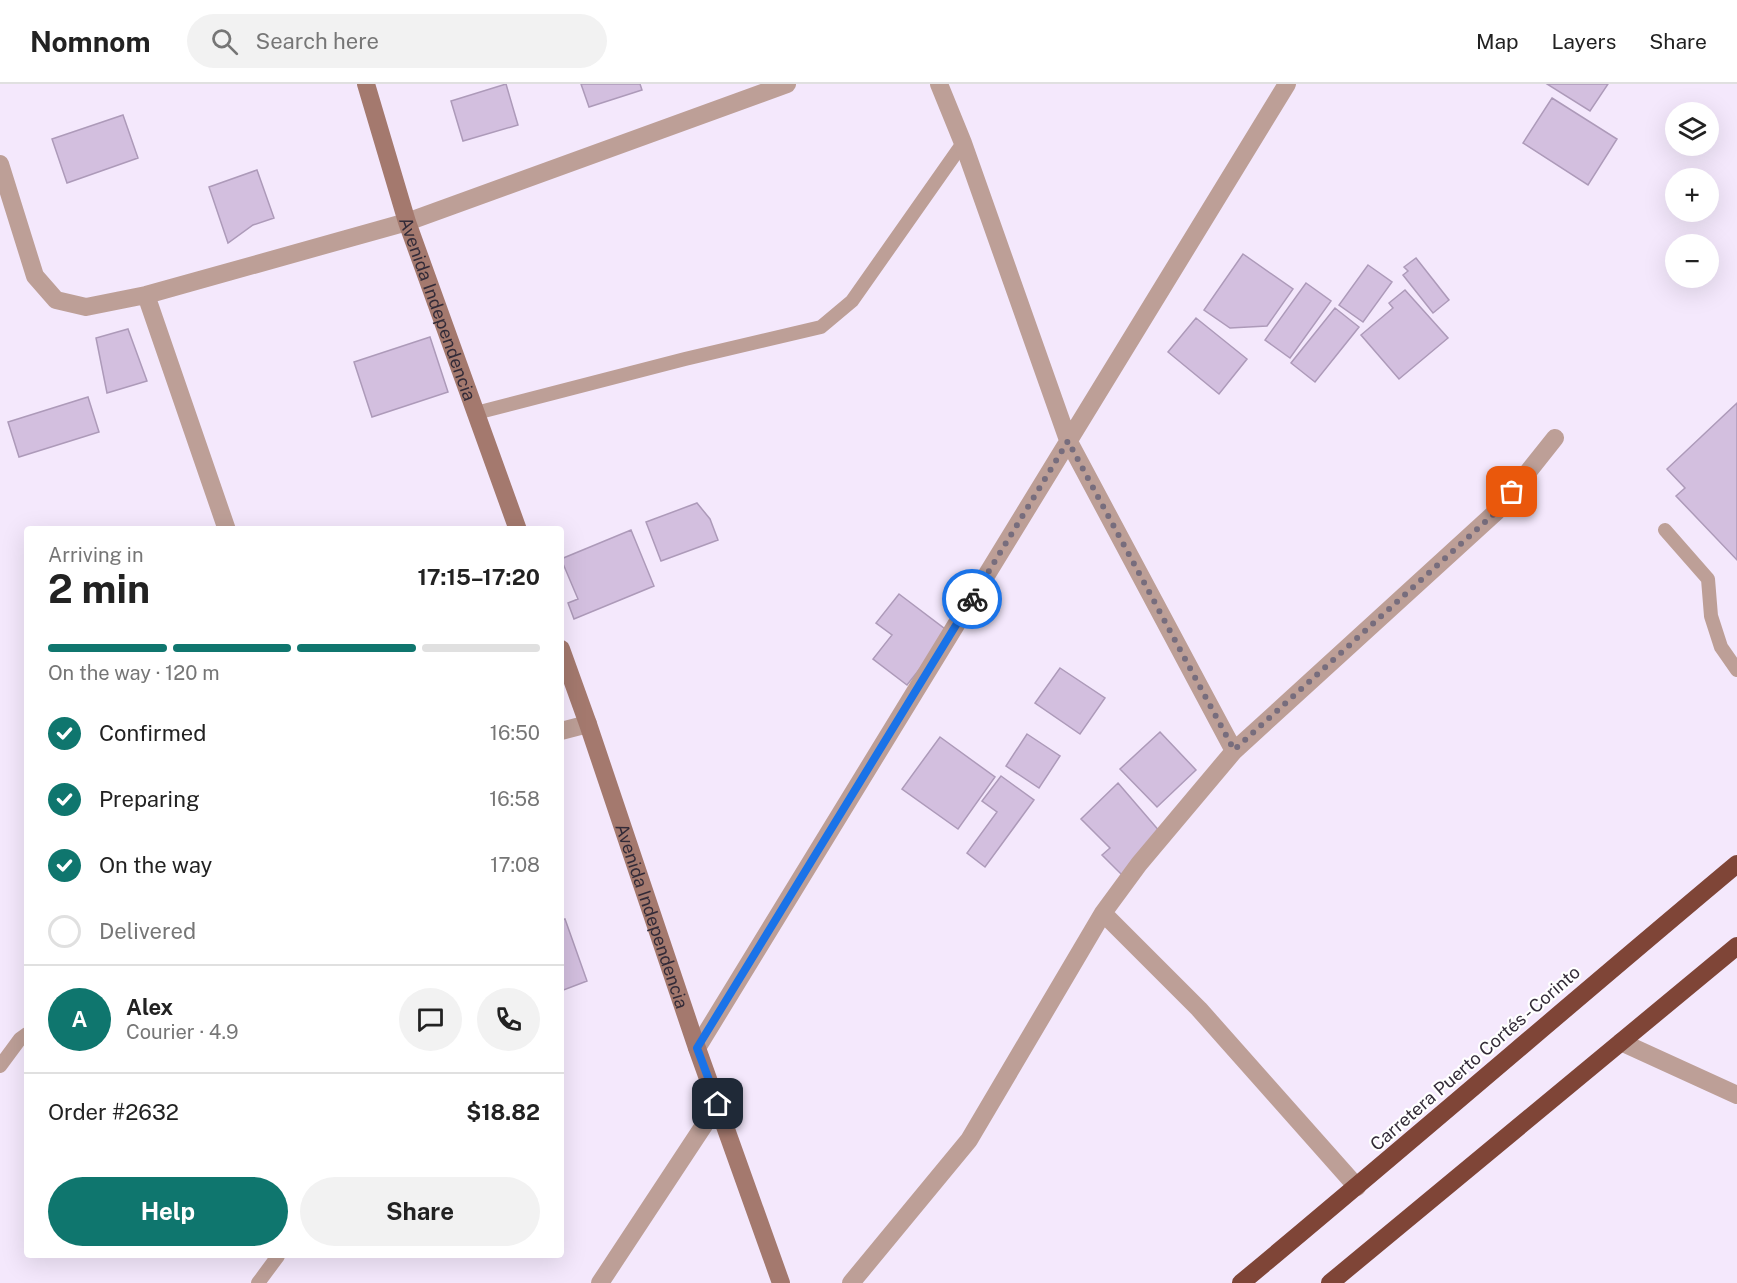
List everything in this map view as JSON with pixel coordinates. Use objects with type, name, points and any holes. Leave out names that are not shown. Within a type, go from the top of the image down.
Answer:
[{"type":"highway","name":"Carretera Puerto Cortés - Corinto","points":[[1241,1283],[1737,864]]},
{"type":"highway","points":[[1330,1283],[1737,946]]},
{"type":"street","name":"Avenida Independencia","points":[[366,84],[407,222],[517,526]]},
{"type":"street","points":[[0,164],[35,276],[56,300],[86,307],[146,295],[407,222],[787,84]]},
{"type":"street","points":[[939,84],[963,143],[1068,441],[1234,750]]},
{"type":"street","points":[[697,1048],[1287,84]]},
{"type":"street","points":[[146,295],[226,526]]},
{"type":"street","points":[[851,1283],[969,1140],[1103,913],[1139,864],[1234,750],[1497,511],[1555,438]]},
{"type":"street","name":"Avenida Independencia","points":[[564,657],[697,1048],[781,1283]]},
{"type":"street","points":[[564,730],[588,724]]},
{"type":"street","points":[[1103,913],[1199,1009],[1357,1187]]},
{"type":"street","points":[[1622,1042],[1737,1095]]},
{"type":"street","points":[[600,1283],[718,1104]]},
{"type":"lane","points":[[476,413],[685,359],[821,327],[852,301],[963,143]]},
{"type":"lane","points":[[1665,530],[1708,579],[1711,616],[1721,647],[1737,670]]},
{"type":"lane","points":[[0,1066],[24,1036]]},
{"type":"lane","points":[[258,1283],[277,1258]]},
{"type":"building","points":[[506,84],[518,125],[463,141],[451,101]]},
{"type":"building","points":[[581,84],[640,84],[642,90],[589,107]]},
{"type":"building","points":[[1547,84],[1608,84],[1590,111]]},
{"type":"building","points":[[1552,98],[1617,139],[1588,185],[1523,143]]},
{"type":"building","points":[[123,115],[138,158],[67,183],[52,139]]},
{"type":"building","points":[[257,170],[274,218],[253,225],[228,243],[209,187]]},
{"type":"building","points":[[1243,254],[1293,289],[1267,326],[1230,328],[1204,310]]},
{"type":"building","points":[[1416,258],[1449,300],[1433,313],[1403,275],[1408,271],[1404,267]]},
{"type":"building","points":[[1368,265],[1392,282],[1363,322],[1339,305]]},
{"type":"building","points":[[1306,283],[1331,301],[1290,358],[1265,340]]},
{"type":"building","points":[[1405,290],[1448,338],[1399,379],[1361,335],[1393,308],[1389,303]]},
{"type":"building","points":[[1335,308],[1359,327],[1315,382],[1291,363]]},
{"type":"building","points":[[1196,318],[1247,359],[1219,394],[1168,352]]},
{"type":"building","points":[[128,329],[147,381],[107,393],[96,338]]},
{"type":"building","points":[[430,337],[448,392],[372,417],[354,362]]},
{"type":"building","points":[[88,397],[99,432],[19,457],[8,422]]},
{"type":"building","points":[[1737,403],[1737,560],[1676,496],[1685,488],[1667,469]]},
{"type":"building","points":[[697,503],[710,519],[718,540],[661,561],[646,522]]},
{"type":"building","points":[[631,530],[654,586],[574,619],[568,603],[578,599],[564,566],[564,558]]},
{"type":"building","points":[[899,594],[949,632],[907,685],[873,659],[892,635],[876,623]]},
{"type":"building","points":[[1060,668],[1105,698],[1080,734],[1035,703]]},
{"type":"building","points":[[1160,732],[1196,770],[1157,807],[1120,769]]},
{"type":"building","points":[[1027,734],[1060,756],[1039,788],[1006,766]]},
{"type":"building","points":[[940,737],[995,777],[958,829],[902,789]]},
{"type":"building","points":[[1001,776],[1034,800],[985,867],[967,853],[997,812],[982,801]]},
{"type":"building","points":[[1118,783],[1161,833],[1124,877],[1102,855],[1110,848],[1081,819]]},
{"type":"building","points":[[564,919],[587,981],[564,990]]},
{"type":"way so far","points":[[972,599],[1068,441],[1234,750],[1497,511],[1512,492]]},
{"type":"route","points":[[718,1104],[697,1048],[972,599]]}]
